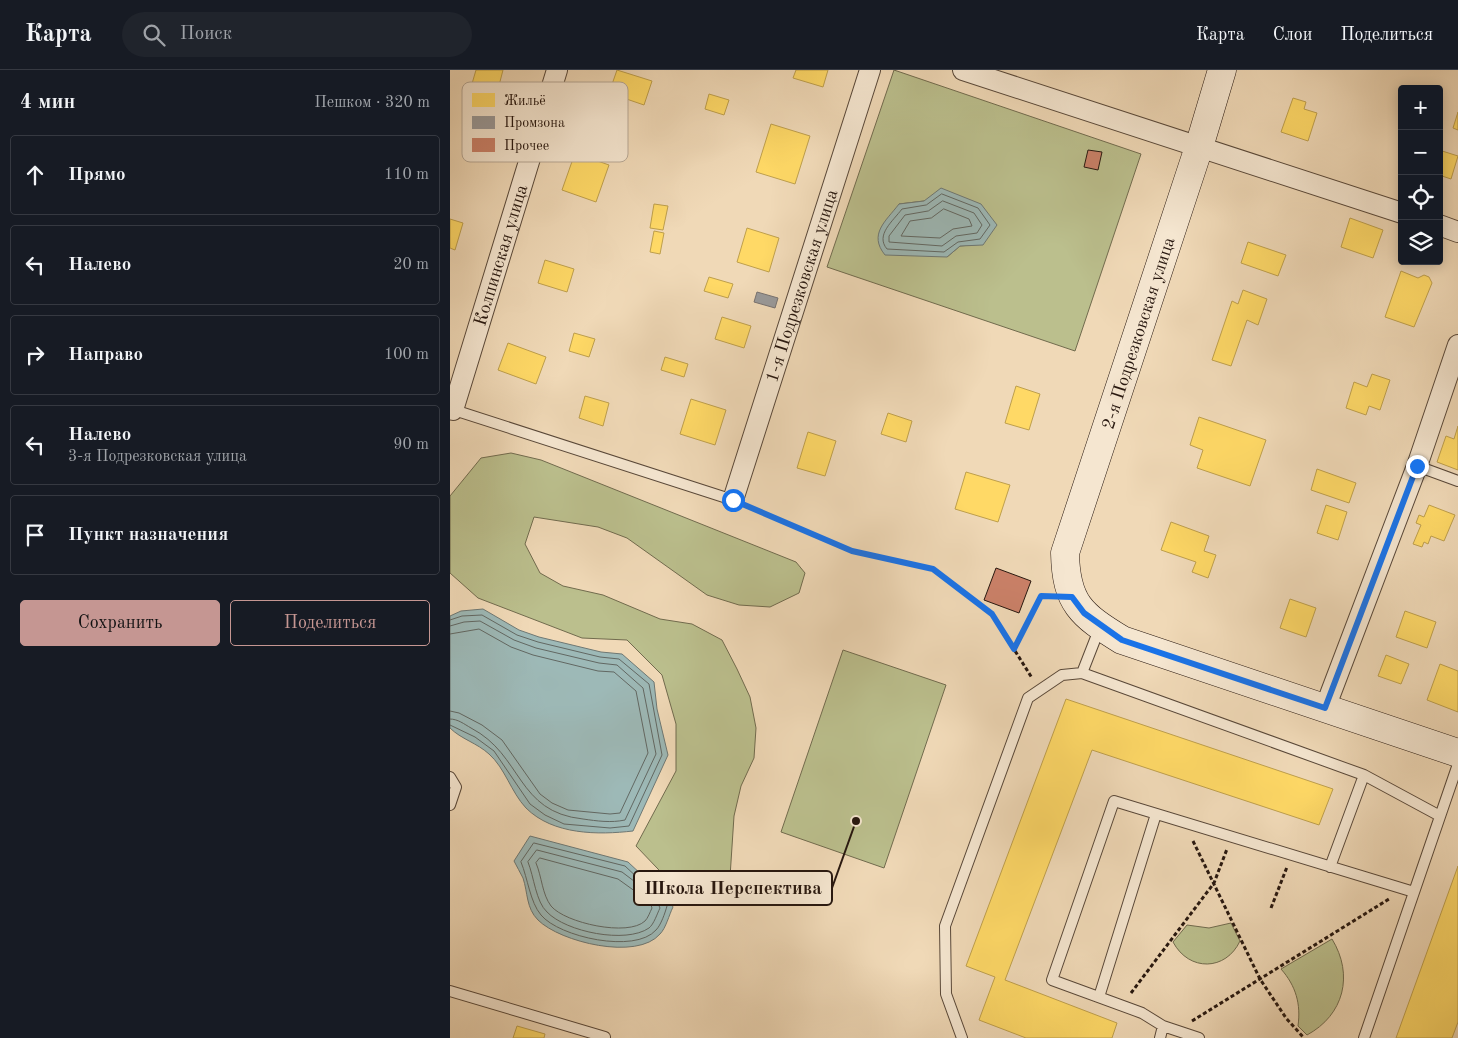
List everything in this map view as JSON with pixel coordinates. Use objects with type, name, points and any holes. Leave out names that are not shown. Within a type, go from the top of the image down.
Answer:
[{"type":"street","name":"Колпинская улица","points":[[553,82],[557,70]]},
{"type":"street","name":"1-я Подрезковская улица","points":[[733,500],[870,70]]},
{"type":"street","points":[[963,70],[1398,212]]},
{"type":"street","name":"2-я Подрезковская улица","points":[[1072,597],[1066,577],[1066,553],[1199,147],[1222,70]]},
{"type":"street","name":"Колпинская улица","points":[[452,409],[529,162]]},
{"type":"street","points":[[1443,227],[1458,232]]},
{"type":"street","points":[[1325,708],[1417,466],[1458,345]]},
{"type":"street","points":[[1072,597],[1084,613],[1100,627],[1122,640],[1458,753]]},
{"type":"lane","points":[[452,409],[733,500]]},
{"type":"lane","points":[[1417,466],[1458,481]]},
{"type":"lane","points":[[1082,673],[1100,627]]},
{"type":"lane","points":[[962,1038],[946,994],[945,926],[1028,698],[1062,674],[1082,673],[1364,775],[1440,816]]},
{"type":"lane","points":[[1364,1038],[1409,891],[1440,816],[1458,764]]},
{"type":"lane","points":[[1330,867],[1364,775]]},
{"type":"lane","points":[[450,777],[456,787],[450,805]]},
{"type":"lane","points":[[1199,1038],[1163,1026],[1142,1013],[1122,1005],[1052,980],[1114,801],[1409,891]]},
{"type":"lane","points":[[1099,996],[1156,814]]},
{"type":"lane","points":[[450,991],[605,1037]]},
{"type":"lane","points":[[1160,1038],[1163,1026]]},
{"type":"path","points":[[733,500],[852,551],[933,569],[992,614],[1039,689]]},
{"type":"path","points":[[1014,649],[1041,596],[1072,597]]},
{"type":"path","points":[[1184,822],[1260,979],[1286,1018],[1304,1038]]},
{"type":"path","points":[[1122,1005],[1214,883],[1232,837]]},
{"type":"path","points":[[1271,908],[1291,855]]},
{"type":"path","points":[[1177,1031],[1260,979],[1409,891]]},
{"type":"green space","points":[[894,70],[1141,154],[1075,351],[827,267]],"holes":[[[924,201],[983,244],[960,246],[947,257],[899,204]]]},
{"type":"green space","points":[[511,453],[541,460],[796,562],[805,573],[799,593],[770,607],[739,605],[707,595],[627,538],[598,527],[534,517],[525,544],[540,573],[563,586],[603,595],[660,619],[692,624],[722,640],[750,697],[756,728],[754,758],[741,786],[734,816],[730,877],[709,899],[679,891],[636,846],[676,771],[676,724],[662,675],[627,640],[582,638],[478,598],[450,573],[450,496],[481,458]]},
{"type":"green space","points":[[843,650],[946,685],[884,868],[781,832]]},
{"type":"green space","points":[[1231,923],[1240,941],[1234,951],[1226,958],[1217,962],[1207,964],[1188,959],[1173,942],[1187,925],[1209,928]]},
{"type":"green space","points":[[1332,939],[1343,966],[1344,980],[1342,993],[1330,1017],[1320,1027],[1307,1035],[1298,1026],[1299,1010],[1294,989],[1281,969]]},
{"type":"water","points":[[941,188],[981,204],[997,225],[983,245],[960,246],[947,257],[885,255],[878,241],[879,234],[884,222],[899,204],[924,201]]},
{"type":"water","points":[[483,609],[519,630],[539,637],[601,652],[622,654],[654,682],[657,709],[668,755],[633,831],[591,833],[549,824],[526,808],[516,795],[504,773],[489,754],[450,728],[450,616],[461,611]]},
{"type":"water","points":[[530,836],[628,862],[643,876],[664,889],[673,907],[666,925],[660,934],[649,942],[634,946],[599,945],[563,935],[538,920],[531,910],[523,878],[514,861]]},
{"type":"building: Жильё","points":[[476,70],[503,70],[500,82],[472,82]]},
{"type":"building: Жильё","points":[[617,70],[652,81],[644,105],[628,100],[628,82],[613,82]]},
{"type":"building: Жильё","points":[[796,70],[828,70],[823,87],[793,78]]},
{"type":"building: Жильё","points":[[709,94],[729,100],[724,115],[705,109]]},
{"type":"building: Жильё","points":[[1293,98],[1306,102],[1304,109],[1317,113],[1308,141],[1281,132]]},
{"type":"building: Жильё","points":[[1458,112],[1458,130],[1453,128]]},
{"type":"building: Жильё","points":[[771,124],[810,136],[795,184],[756,172]]},
{"type":"building: Жильё","points":[[1443,151],[1458,156],[1451,179],[1443,176]]},
{"type":"building: Жильё","points":[[572,162],[600,162],[609,165],[596,202],[562,190]]},
{"type":"building: Жильё","points":[[654,204],[668,206],[663,230],[650,228]]},
{"type":"building: Жильё","points":[[1350,218],[1383,230],[1373,258],[1341,247]]},
{"type":"building: Жильё","points":[[450,219],[463,223],[455,250],[450,248]]},
{"type":"building: Жильё","points":[[747,228],[779,238],[769,272],[737,262]]},
{"type":"building: Жильё","points":[[654,231],[664,233],[660,254],[650,252]]},
{"type":"building: Жильё","points":[[1248,242],[1286,255],[1278,276],[1241,263]]},
{"type":"building: Жильё","points":[[545,260],[574,269],[567,292],[538,283]]},
{"type":"building: Жильё","points":[[1401,271],[1418,278],[1424,275],[1429,277],[1432,283],[1414,327],[1385,317]]},
{"type":"building: Жильё","points":[[709,277],[733,284],[728,298],[704,291]]},
{"type":"building: Жильё","points":[[1243,290],[1267,299],[1258,325],[1247,320],[1231,366],[1212,360],[1232,301],[1238,304]]},
{"type":"building: Жильё","points":[[722,317],[751,326],[744,348],[715,339]]},
{"type":"building: Жильё","points":[[574,333],[595,339],[589,357],[569,351]]},
{"type":"building: Жильё","points":[[508,343],[546,357],[536,384],[498,370]]},
{"type":"building: Жильё","points":[[665,357],[688,364],[684,377],[661,370]]},
{"type":"building: Жильё","points":[[1372,374],[1390,380],[1380,410],[1369,406],[1366,415],[1346,408],[1354,382],[1367,387]]},
{"type":"building: Жильё","points":[[1016,386],[1040,394],[1029,430],[1005,423]]},
{"type":"building: Жильё","points":[[585,396],[609,403],[603,426],[579,418]]},
{"type":"building: Жильё","points":[[691,399],[726,410],[715,445],[680,434]]},
{"type":"building: Жильё","points":[[888,413],[912,421],[906,442],[881,434]]},
{"type":"building: Жильё","points":[[1199,417],[1266,440],[1250,486],[1197,468],[1203,450],[1190,445]]},
{"type":"building: Жильё","points":[[1458,426],[1458,470],[1437,462],[1446,436],[1454,439]]},
{"type":"building: Жильё","points":[[808,432],[836,441],[825,476],[797,468]]},
{"type":"building: Жильё","points":[[1317,469],[1356,483],[1349,503],[1311,490]]},
{"type":"building: Жильё","points":[[966,472],[1010,485],[998,522],[955,509]]},
{"type":"building: Жильё","points":[[1326,505],[1347,512],[1338,540],[1317,533]]},
{"type":"building: Жильё","points":[[1429,505],[1455,515],[1444,541],[1431,536],[1428,544],[1424,542],[1422,547],[1413,544],[1421,525],[1416,523],[1419,515],[1424,517]]},
{"type":"building: Жильё","points":[[1171,522],[1209,536],[1204,551],[1216,555],[1208,578],[1192,572],[1196,562],[1161,550]]},
{"type":"building: Жильё","points":[[1290,599],[1316,608],[1306,637],[1280,628]]},
{"type":"building: Жильё","points":[[1405,611],[1436,622],[1427,648],[1396,637]]},
{"type":"building: Жильё","points":[[1386,655],[1409,664],[1401,684],[1378,676]]},
{"type":"building: Жильё","points":[[1440,664],[1458,671],[1458,712],[1427,700]]},
{"type":"building: Жильё","points":[[1066,699],[1333,789],[1319,825],[1092,750],[1005,980],[1117,1023],[1112,1038],[1026,1038],[979,1020],[995,977],[966,966]]},
{"type":"building: Жильё","points":[[1458,866],[1458,1022],[1452,1038],[1396,1038]]},
{"type":"building: Жильё","points":[[517,1026],[545,1034],[544,1038],[513,1038]]},
{"type":"building: Промзона","points":[[757,292],[778,298],[775,308],[754,302]]},
{"type":"building: Прочее","points":[[1088,150],[1102,152],[1098,170],[1084,167]]},
{"type":"building: Прочее","points":[[996,568],[1031,581],[1019,613],[984,600]]},
{"type":"place","name":"Школа Перспектива","points":[[856,821]]},
{"type":"route","points":[[733,500],[852,551],[933,569],[992,614],[1014,649],[1041,596],[1072,597],[1084,613],[1100,627],[1122,640],[1325,708],[1417,466]]}]
